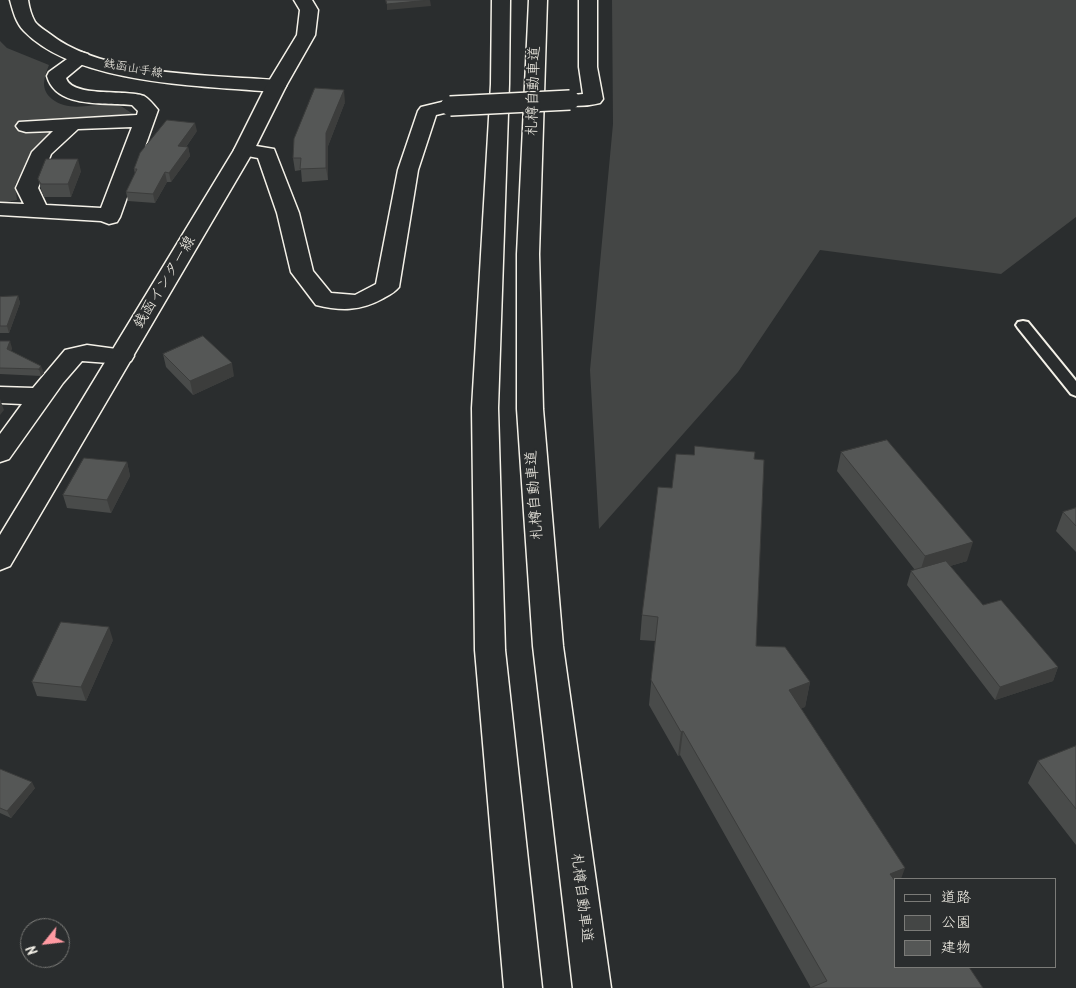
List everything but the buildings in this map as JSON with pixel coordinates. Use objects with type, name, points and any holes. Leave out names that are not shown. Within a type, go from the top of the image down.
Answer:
[{"type":"main road","name":"銭函山手線","points":[[19,0],[29,27],[46,42],[69,55],[146,74],[276,86]]},
{"type":"main road","name":"銭函インター線","points":[[0,559],[244,150],[276,86],[306,35],[309,10],[303,0]]},
{"type":"main road","points":[[488,0],[492,58],[500,84]]},
{"type":"main road","points":[[501,0],[500,84],[485,408],[490,641],[523,988]]},
{"type":"main road","name":"札樽自動車道","points":[[538,0],[528,254],[530,409],[548,646],[592,988]]},
{"type":"main road","points":[[244,150],[268,153],[288,213],[302,272],[324,300],[359,302],[387,287],[408,170],[428,111],[450,106],[594,100],[588,67],[588,0]]},
{"type":"main road","points":[[0,209],[109,216],[148,110],[139,101],[79,95],[59,87],[56,82],[56,76],[81,58]]},
{"type":"main road","points":[[26,126],[145,120]]},
{"type":"main road","points":[[38,212],[27,188],[42,152],[73,123]]},
{"type":"main road","points":[[0,453],[54,377],[74,355],[122,356]]},
{"type":"main road","points":[[0,394],[42,396]]},
{"type":"lane","points":[[1023,326],[1076,392]]},
{"type":"green space","points":[[612,0],[1076,0],[1076,217],[1001,274],[820,250],[738,372],[599,529],[590,370],[613,124]]},
{"type":"green space","points":[[0,41],[7,48],[49,65],[44,87],[48,95],[60,104],[77,107],[112,105],[122,107],[133,114],[66,118],[32,154],[15,185],[17,200],[0,203]]}]
